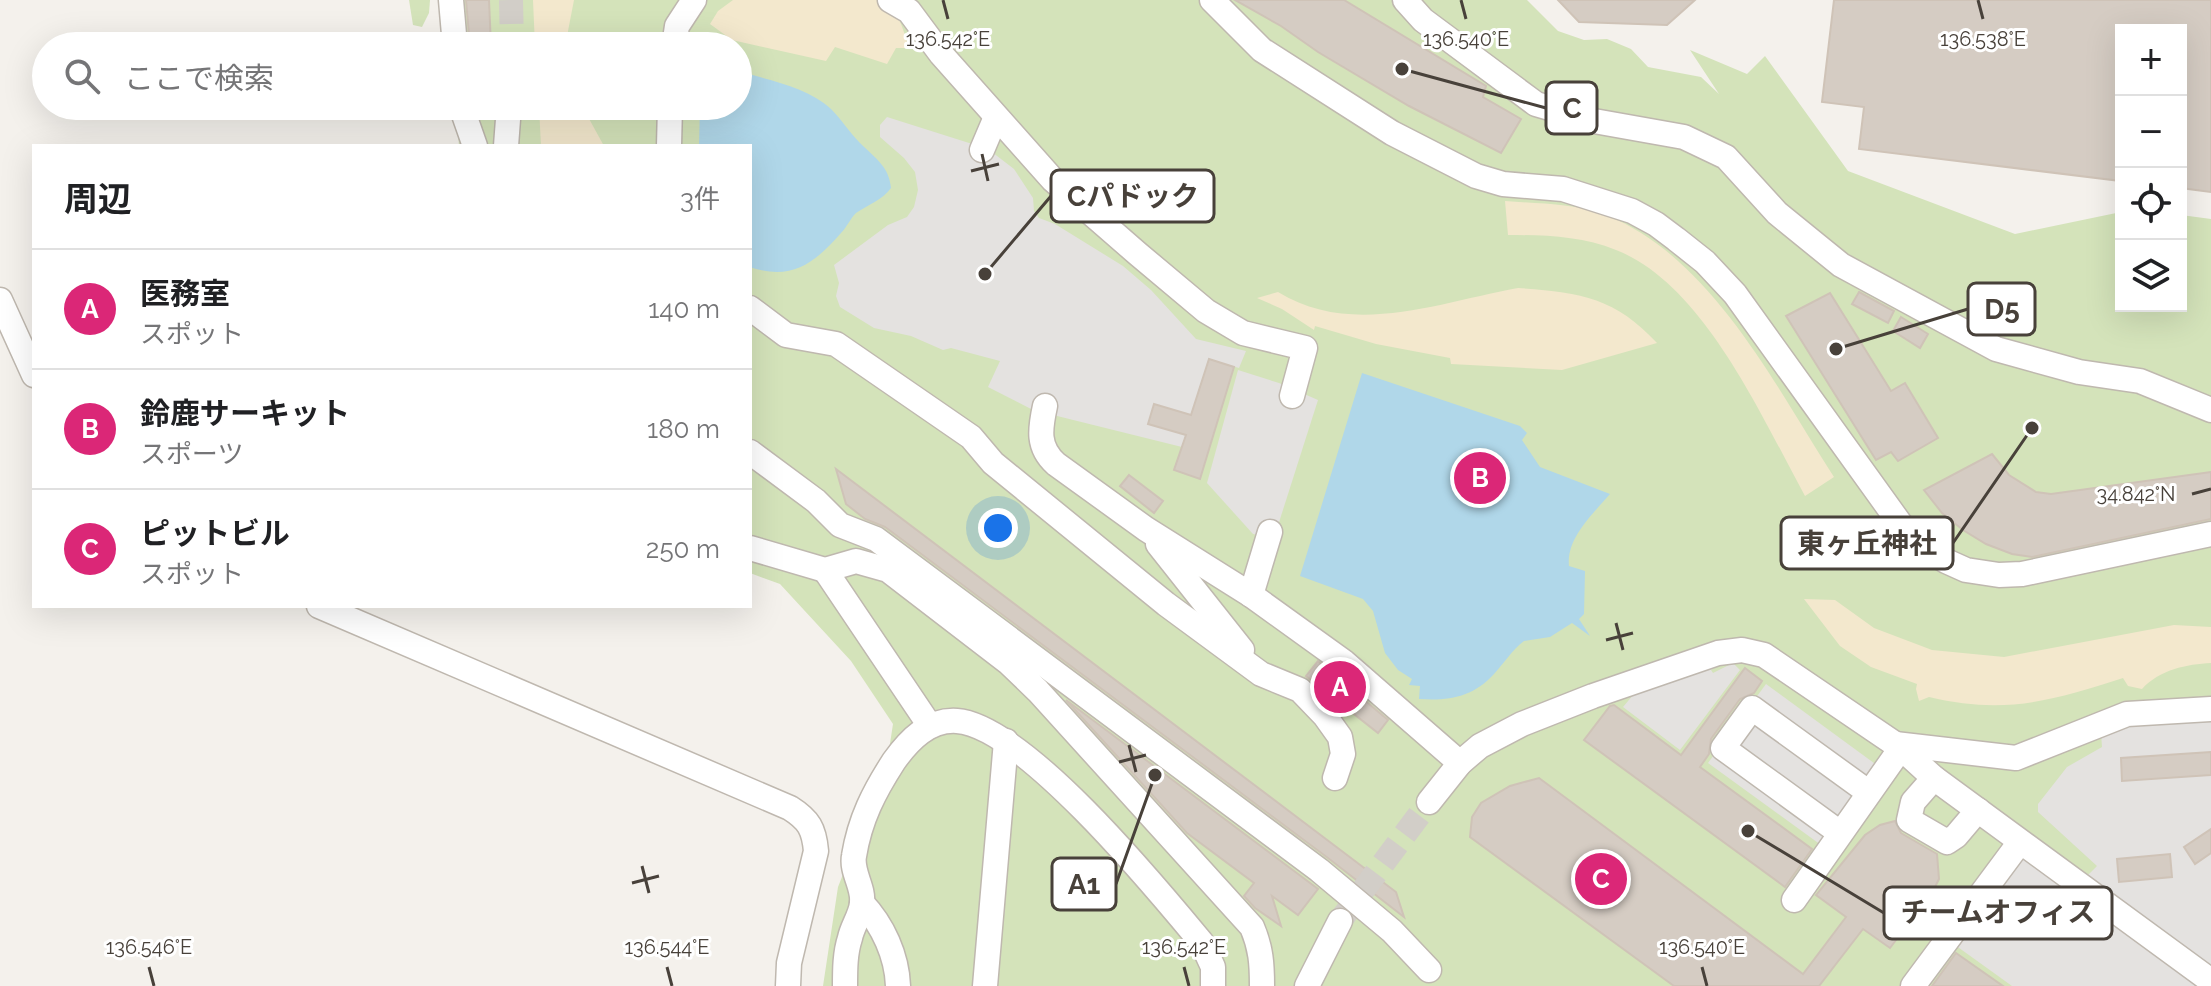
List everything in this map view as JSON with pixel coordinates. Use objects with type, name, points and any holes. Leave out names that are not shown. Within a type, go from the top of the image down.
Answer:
[{"type":"street","points":[[451,0],[454,32]]},
{"type":"street","points":[[676,32],[694,0]]},
{"type":"street","points":[[890,0],[909,11],[941,54],[1053,180],[1206,311],[1243,333],[1305,348],[1292,396]]},
{"type":"street","points":[[1212,0],[1262,50],[1392,133],[1462,169],[1503,184],[1563,189],[1613,203],[1656,224],[1676,239],[1705,262],[1755,319],[1904,529],[1923,547],[1946,561],[1984,574],[2022,574],[2211,534]]},
{"type":"street","points":[[1405,0],[1423,20],[1536,104],[1594,121],[1684,137],[1726,157],[1777,213],[1841,265],[1996,349],[2079,372],[2140,381],[2211,410]]},
{"type":"street","points":[[982,150],[996,117]]},
{"type":"street","points":[[466,120],[474,144]]},
{"type":"street","points":[[506,144],[508,120]]},
{"type":"street","points":[[669,144],[670,120]]},
{"type":"street","points":[[0,300],[32,371]]},
{"type":"street","points":[[752,310],[786,335],[836,344],[971,437],[993,463],[1166,604],[1261,674],[1300,690],[1340,737],[1342,751],[1335,778]]},
{"type":"street","points":[[1045,406],[1041,440],[1046,455],[1146,529],[1251,595],[1364,677],[1460,763]]},
{"type":"street","points":[[752,453],[816,501],[840,525],[876,539],[1319,870],[1392,931],[1429,970]]},
{"type":"street","points":[[1146,529],[1261,674]]},
{"type":"street","points":[[1251,595],[1270,532]]},
{"type":"street","points":[[752,549],[825,570],[856,561],[888,570],[1009,663],[1252,927],[1263,963],[1262,986]]},
{"type":"street","points":[[825,570],[930,726]]},
{"type":"street","points":[[324,608],[790,808],[807,819],[815,837],[816,851],[789,963],[788,986]]},
{"type":"street","points":[[1429,802],[1460,763],[1480,746],[1522,724],[1593,696],[1730,651],[1752,651],[1764,655],[1898,746],[1934,778],[2211,981]]},
{"type":"street","points":[[1840,833],[1723,748],[1752,708],[1868,792]]},
{"type":"street","points":[[1898,746],[2016,758],[2127,714],[2211,709]]},
{"type":"street","points":[[845,986],[849,938],[862,903],[853,861],[862,818],[870,798],[910,739],[930,726],[957,721],[985,729],[1006,741],[1081,807],[1192,931],[1208,953],[1213,967],[1213,986]]},
{"type":"street","points":[[985,986],[1006,741]]},
{"type":"street","points":[[1794,900],[1898,746]]},
{"type":"street","points":[[1934,778],[1913,802],[1909,820],[1947,842],[1978,810]]},
{"type":"street","points":[[1913,986],[2020,842]]},
{"type":"street","points":[[862,903],[872,913],[890,944],[898,986]]},
{"type":"street","points":[[1307,986],[1340,921]]},
{"type":"green space","points":[[409,0],[430,0],[429,13],[422,27],[413,25]]},
{"type":"green space","points":[[447,0],[1527,0],[1558,31],[1584,40],[1607,39],[1631,49],[1648,67],[1701,77],[1719,94],[1690,50],[1747,74],[1765,56],[1848,171],[2015,234],[2115,213],[2115,312],[2187,312],[2187,216],[2211,219],[2211,986],[823,986],[838,887],[887,763],[893,724],[851,661],[780,584],[752,574],[752,144],[459,144],[457,120],[752,120],[752,32],[450,32]]},
{"type":"sand","points":[[533,0],[574,0],[568,32],[534,32]]},
{"type":"sand","points":[[733,0],[878,0],[896,15],[909,48],[896,48],[887,64],[835,47],[826,61],[752,44],[752,32],[721,32],[710,24],[718,11]]},
{"type":"sand","points":[[540,120],[590,120],[603,144],[541,144]]},
{"type":"sand","points":[[1505,201],[1570,206],[1608,216],[1645,236],[1679,262],[1710,293],[1738,328],[1834,477],[1805,496],[1727,356],[1677,292],[1648,267],[1616,250],[1590,242],[1549,236],[1508,235]]},
{"type":"sand","points":[[1518,288],[1577,295],[1610,306],[1657,343],[1562,370],[1451,364],[1450,358],[1376,344],[1315,326],[1314,330],[1282,309],[1257,298],[1278,292],[1306,306],[1336,313],[1366,315],[1427,308]]},
{"type":"sand","points":[[1804,599],[1835,600],[1874,628],[1932,650],[2004,657],[2174,625],[2211,627],[2211,663],[2174,669],[2142,689],[2128,686],[2123,678],[2028,703],[1981,705],[1929,697],[1919,701],[1917,684],[1871,667],[1840,646]]},
{"type":"shaded area","points":[[887,117],[988,149],[1014,169],[1033,198],[1034,211],[1039,218],[1055,224],[1123,266],[1151,290],[1196,339],[1246,351],[1239,368],[1209,359],[1182,447],[1033,410],[988,387],[1000,361],[951,348],[943,350],[911,336],[874,328],[840,307],[836,296],[839,283],[834,265],[888,225],[907,217],[914,207],[918,190],[915,172],[880,137],[880,125]]},
{"type":"shaded area","points":[[1238,370],[1318,400],[1274,538],[1253,534],[1207,483]]},
{"type":"shaded area","points":[[1733,663],[1740,670],[1680,750],[1623,707],[1639,688],[1721,664],[1711,670],[1713,673]]},
{"type":"shaded area","points":[[1766,684],[1878,766],[1821,845],[1708,763]]},
{"type":"shaded area","points":[[2211,717],[2211,968],[2086,877],[2097,866],[2038,812],[2038,804],[2067,767],[2102,747],[2101,733],[2121,723]]},
{"type":"shaded area","points":[[2023,855],[2207,986],[2012,986],[1955,945]]},
{"type":"water","points":[[752,75],[787,85],[822,101],[880,163],[891,188],[856,213],[843,231],[811,261],[790,271],[765,271],[752,268],[752,144],[699,144],[700,120],[752,120]]},
{"type":"water","points":[[1362,373],[1520,426],[1527,433],[1522,440],[1540,467],[1610,494],[1576,536],[1569,556],[1569,566],[1585,571],[1584,614],[1579,619],[1590,636],[1572,623],[1550,637],[1524,641],[1486,682],[1469,693],[1451,698],[1419,699],[1420,686],[1409,685],[1412,679],[1398,670],[1385,653],[1373,611],[1363,599],[1300,576]]},
{"type":"building","points":[[466,0],[489,0],[490,32],[469,32]]},
{"type":"building","points":[[1235,0],[1344,0],[1486,86],[1483,97],[1521,119],[1501,153],[1409,106]]},
{"type":"building","points":[[1558,0],[1695,0],[1667,25],[1579,22]]},
{"type":"building","points":[[1834,0],[2211,0],[2211,192],[2187,189],[2187,24],[2115,24],[2115,180],[1859,149],[1864,107],[1822,102]]},
{"type":"building","points":[[1859,292],[1894,311],[1888,323],[1852,304]]},
{"type":"building","points":[[1830,293],[1891,391],[1905,383],[1938,438],[1898,461],[1891,452],[1876,460],[1786,316]]},
{"type":"building","points":[[1901,317],[1928,334],[1920,348],[1893,331]]},
{"type":"building","points":[[1209,359],[1234,367],[1200,479],[1174,470],[1186,435],[1148,424],[1154,404],[1191,415]]},
{"type":"building","points":[[1992,454],[2009,475],[2036,492],[2051,494],[2211,472],[2211,519],[2032,557],[2012,554],[1986,544],[1963,530],[1942,513],[1924,490]]},
{"type":"building","points":[[836,469],[1396,892],[1404,917],[885,527],[865,519],[846,504]]},
{"type":"building","points":[[1129,475],[1163,501],[1154,513],[1120,486]]},
{"type":"building","points":[[1318,661],[1388,720],[1378,733],[1306,676]]},
{"type":"building","points":[[1745,668],[1762,681],[1754,693],[1740,699],[1711,739],[1709,754],[1700,767],[1812,849],[1785,887],[1584,740],[1614,705],[1681,755]]},
{"type":"building","points":[[1066,700],[1318,889],[1298,915],[1272,896],[1281,926],[1255,908],[1244,896],[1254,883],[1187,833]]},
{"type":"building","points":[[2211,752],[2211,775],[2122,781],[2121,758]]},
{"type":"building","points":[[1539,778],[1803,974],[1846,917],[1816,895],[1865,835],[1880,825],[1895,821],[1901,833],[1937,854],[1939,879],[1890,948],[1863,929],[1819,986],[1674,986],[1470,837],[1472,817],[1481,803],[1510,786]]},
{"type":"building","points":[[2211,829],[2211,853],[2195,864],[2184,847]]},
{"type":"building","points":[[2170,854],[2172,877],[2119,882],[2117,859]]},
{"type":"building","points":[[1956,953],[2003,986],[1932,986]]},
{"type":"tunnel","points":[[511,0],[512,32]]},
{"type":"tunnel","points":[[1340,921],[1429,802]]},
{"type":"place","name":"C","points":[[1402,69]]},
{"type":"place","name":"Cパドック","points":[[985,274]]},
{"type":"place","name":"D5","points":[[1836,349]]},
{"type":"place","name":"東ヶ丘神社","points":[[2032,428]]},
{"type":"place","name":"鈴鹿サーキット","points":[[1480,478]]},
{"type":"place","name":"医務室","points":[[1340,687]]},
{"type":"place","name":"A1","points":[[1155,775]]},
{"type":"place","name":"チームオフィス","points":[[1748,831]]},
{"type":"place","name":"ピットビル","points":[[1601,879]]}]
